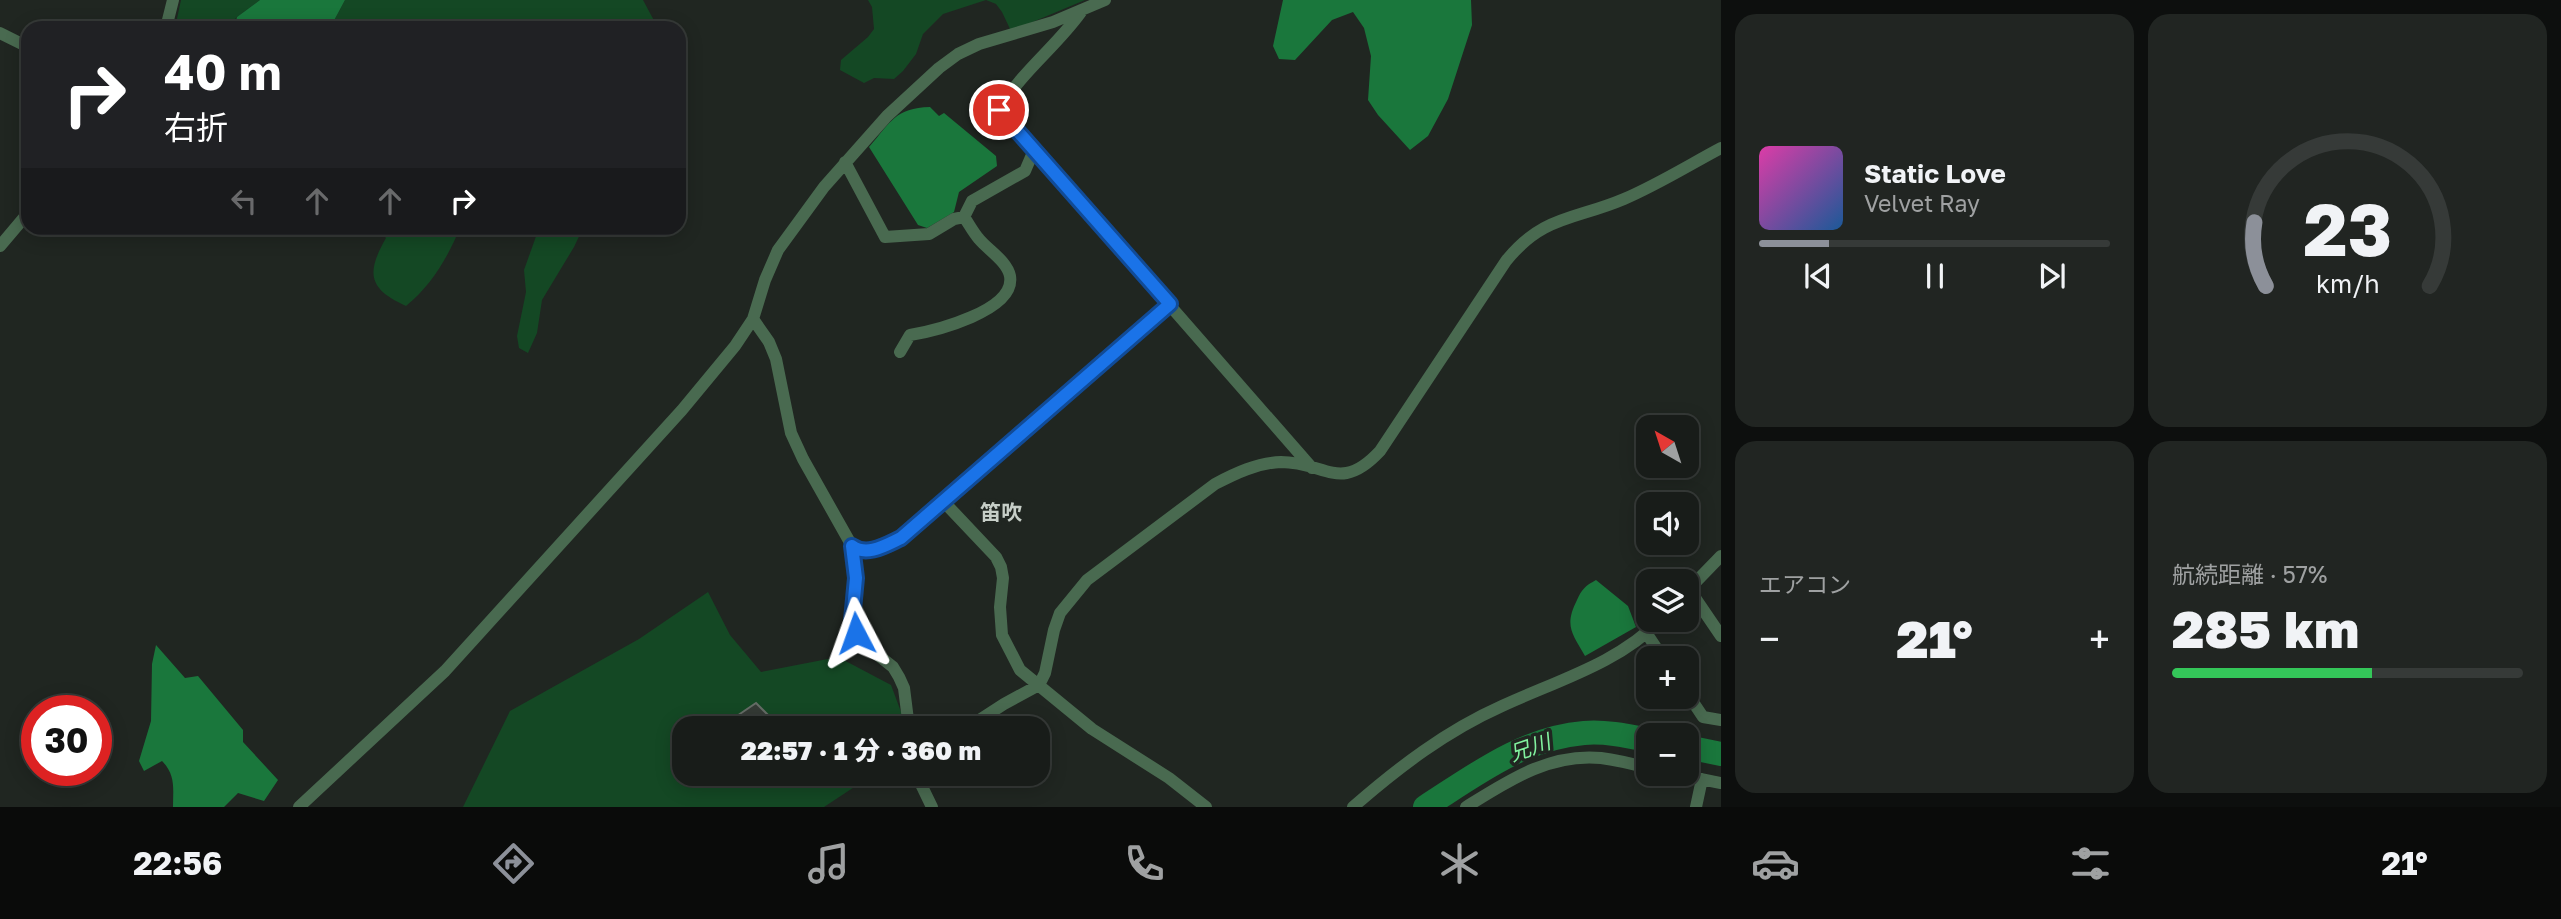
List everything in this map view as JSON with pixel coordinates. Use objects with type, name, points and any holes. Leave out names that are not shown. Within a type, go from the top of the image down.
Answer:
[{"type":"street","points":[[168,21],[173,0]]},
{"type":"street","points":[[299,807],[466,650],[682,410],[753,319],[778,250],[845,162],[887,116],[958,54],[979,44],[1081,12],[1105,0]]},
{"type":"street","points":[[1081,12],[1064,36],[1010,90],[999,110],[1312,468]]},
{"type":"street","points":[[0,33],[21,44]]},
{"type":"street","points":[[985,716],[1039,685],[1045,673],[1060,613],[1080,588],[1101,568],[1215,484],[1257,465],[1278,462],[1337,474],[1354,472],[1369,464],[1380,452],[1519,244],[1558,220],[1626,198],[1721,148]]},
{"type":"street","points":[[964,217],[972,201],[1025,171],[1034,150]]},
{"type":"street","points":[[845,162],[886,237],[929,234],[954,219],[964,217]]},
{"type":"street","points":[[900,352],[909,335],[962,322],[1003,296],[1010,284],[1010,274],[977,237],[964,217]]},
{"type":"street","points":[[0,246],[21,221]]},
{"type":"street","points":[[852,546],[859,551],[882,547],[901,538],[1170,304]]},
{"type":"street","points":[[753,319],[769,342],[776,359],[792,433],[803,459],[852,546],[856,578],[852,620],[856,633],[899,677],[904,688],[908,716]]},
{"type":"street","points":[[944,502],[996,557],[1002,567],[1002,635],[1020,670],[1093,729],[1169,778],[1206,807]]},
{"type":"street","points":[[1699,579],[1721,556]]},
{"type":"street","points":[[1699,605],[1721,636]]},
{"type":"street","points":[[1353,807],[1404,763],[1466,724],[1593,667],[1647,634],[1655,646]]},
{"type":"street","points":[[1698,709],[1703,717],[1721,720]]},
{"type":"street","points":[[1466,807],[1532,769],[1555,761],[1600,758],[1636,766]]},
{"type":"street","points":[[1699,778],[1721,783]]},
{"type":"street","points":[[1696,807],[1702,779]]},
{"type":"street","points":[[922,786],[932,807]]},
{"type":"shaded area","points":[[181,0],[260,0],[233,21],[176,21]]},
{"type":"shaded area","points":[[260,0],[345,0],[334,21],[236,21],[237,17]]},
{"type":"shaded area","points":[[345,0],[643,0],[654,21],[334,21]]},
{"type":"shaded area","points":[[868,0],[986,0],[943,14],[923,34],[916,54],[894,79],[874,78],[864,83],[840,70],[841,60],[874,29],[872,7]]},
{"type":"shaded area","points":[[986,0],[1085,0],[1011,31],[996,4]]},
{"type":"shaded area","points":[[1283,0],[1471,0],[1472,25],[1448,99],[1428,136],[1410,150],[1368,100],[1371,56],[1364,28],[1353,12],[1332,20],[1295,60],[1279,59],[1273,46]]},
{"type":"shaded area","points":[[930,107],[939,116],[944,113],[996,156],[997,166],[959,192],[954,212],[927,228],[918,225],[869,147],[901,114]]},
{"type":"shaded area","points":[[383,235],[457,235],[438,270],[406,306],[384,293],[374,279],[375,261],[386,238]]},
{"type":"shaded area","points":[[536,235],[580,235],[542,300],[537,333],[528,353],[519,348],[517,336],[526,292],[524,270]]},
{"type":"shaded area","points":[[1596,580],[1628,606],[1636,627],[1585,656],[1573,635],[1570,623],[1573,609],[1586,586]]},
{"type":"shaded area","points":[[708,592],[730,635],[761,672],[838,657],[891,685],[903,716],[672,716],[672,786],[856,786],[824,807],[463,807],[510,711],[639,639]]},
{"type":"shaded area","points":[[156,645],[185,678],[198,676],[243,730],[243,742],[278,780],[264,801],[238,793],[224,807],[173,807],[173,782],[162,761],[144,771],[139,761],[151,721],[152,664]]},
{"type":"building","points":[[756,703],[769,716],[737,716]]},
{"type":"waterway","name":"兄川","points":[[1425,807],[1500,760],[1540,742],[1584,733],[1636,738]]},
{"type":"waterway","name":"兄川","points":[[1699,749],[1721,754]]},
{"type":"district","name":"笛吹","points":[[1001,513]]},
{"type":"route","points":[[856,633],[852,620],[856,578],[852,546],[859,551],[870,551],[901,538],[1170,304],[999,110]]}]
